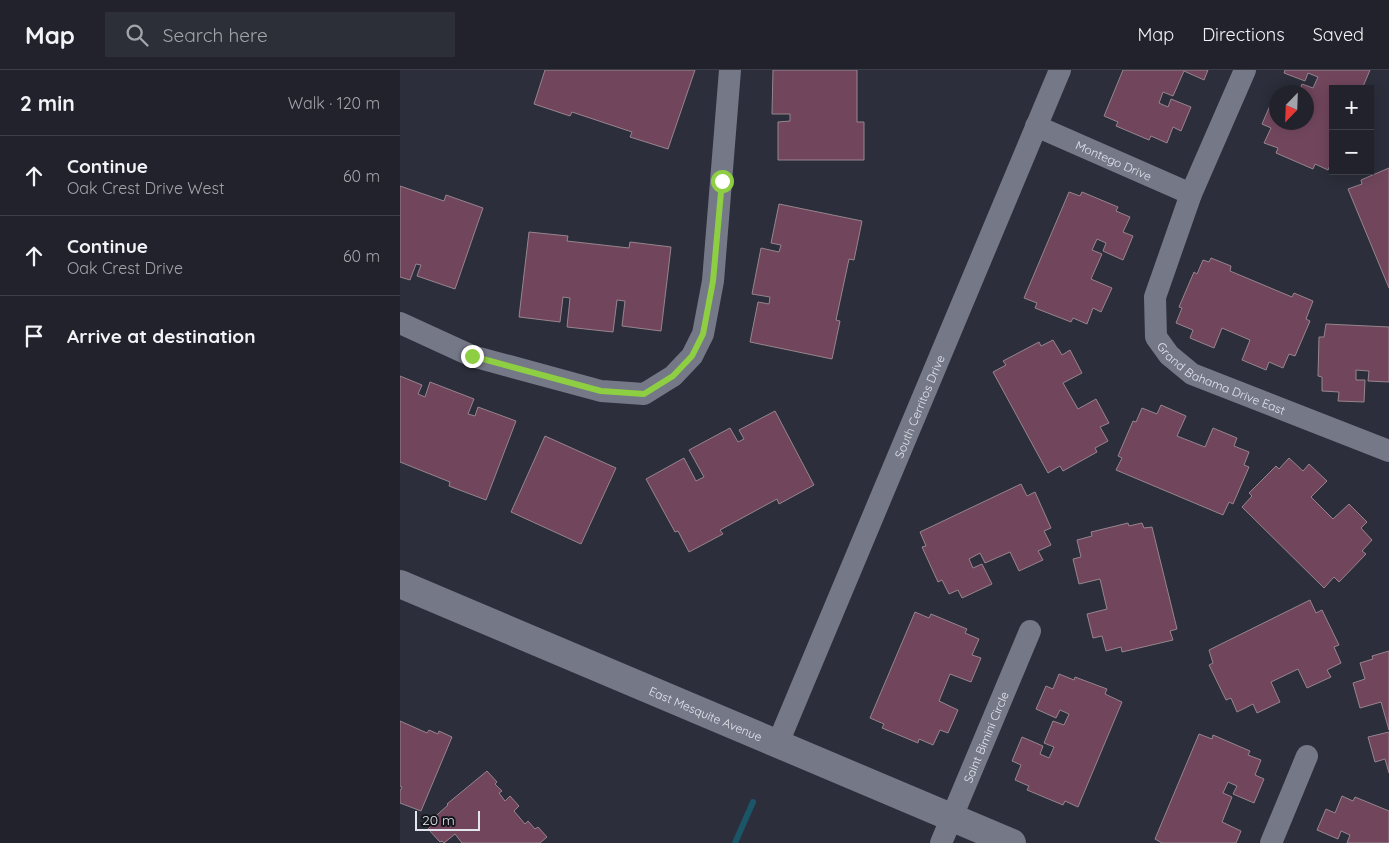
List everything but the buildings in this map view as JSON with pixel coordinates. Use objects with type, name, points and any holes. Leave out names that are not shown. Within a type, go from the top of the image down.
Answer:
[{"type":"street","points":[[400,323],[472,356],[601,391],[644,394],[673,376],[692,356],[703,334],[708,308],[714,263],[730,70]]},
{"type":"street","name":"South Cerritos Drive","points":[[778,743],[1060,70]]},
{"type":"street","name":"Grand Bahama Drive East","points":[[1245,70],[1191,194],[1155,297],[1156,337],[1169,355],[1192,374],[1389,450]]},
{"type":"street","name":"Montego Drive","points":[[1036,126],[1191,194]]},
{"type":"street","name":"East Mesquite Avenue","points":[[400,584],[1012,843]]},
{"type":"street","name":"Saint Bimini Circle","points":[[941,843],[1030,631]]},
{"type":"street","points":[[1271,843],[1307,756]]},
{"type":"waterway","points":[[735,843],[753,802]]},
{"type":"route","points":[[472,356],[601,391],[644,394],[673,376],[692,356],[703,334],[713,281],[722,181]]}]
